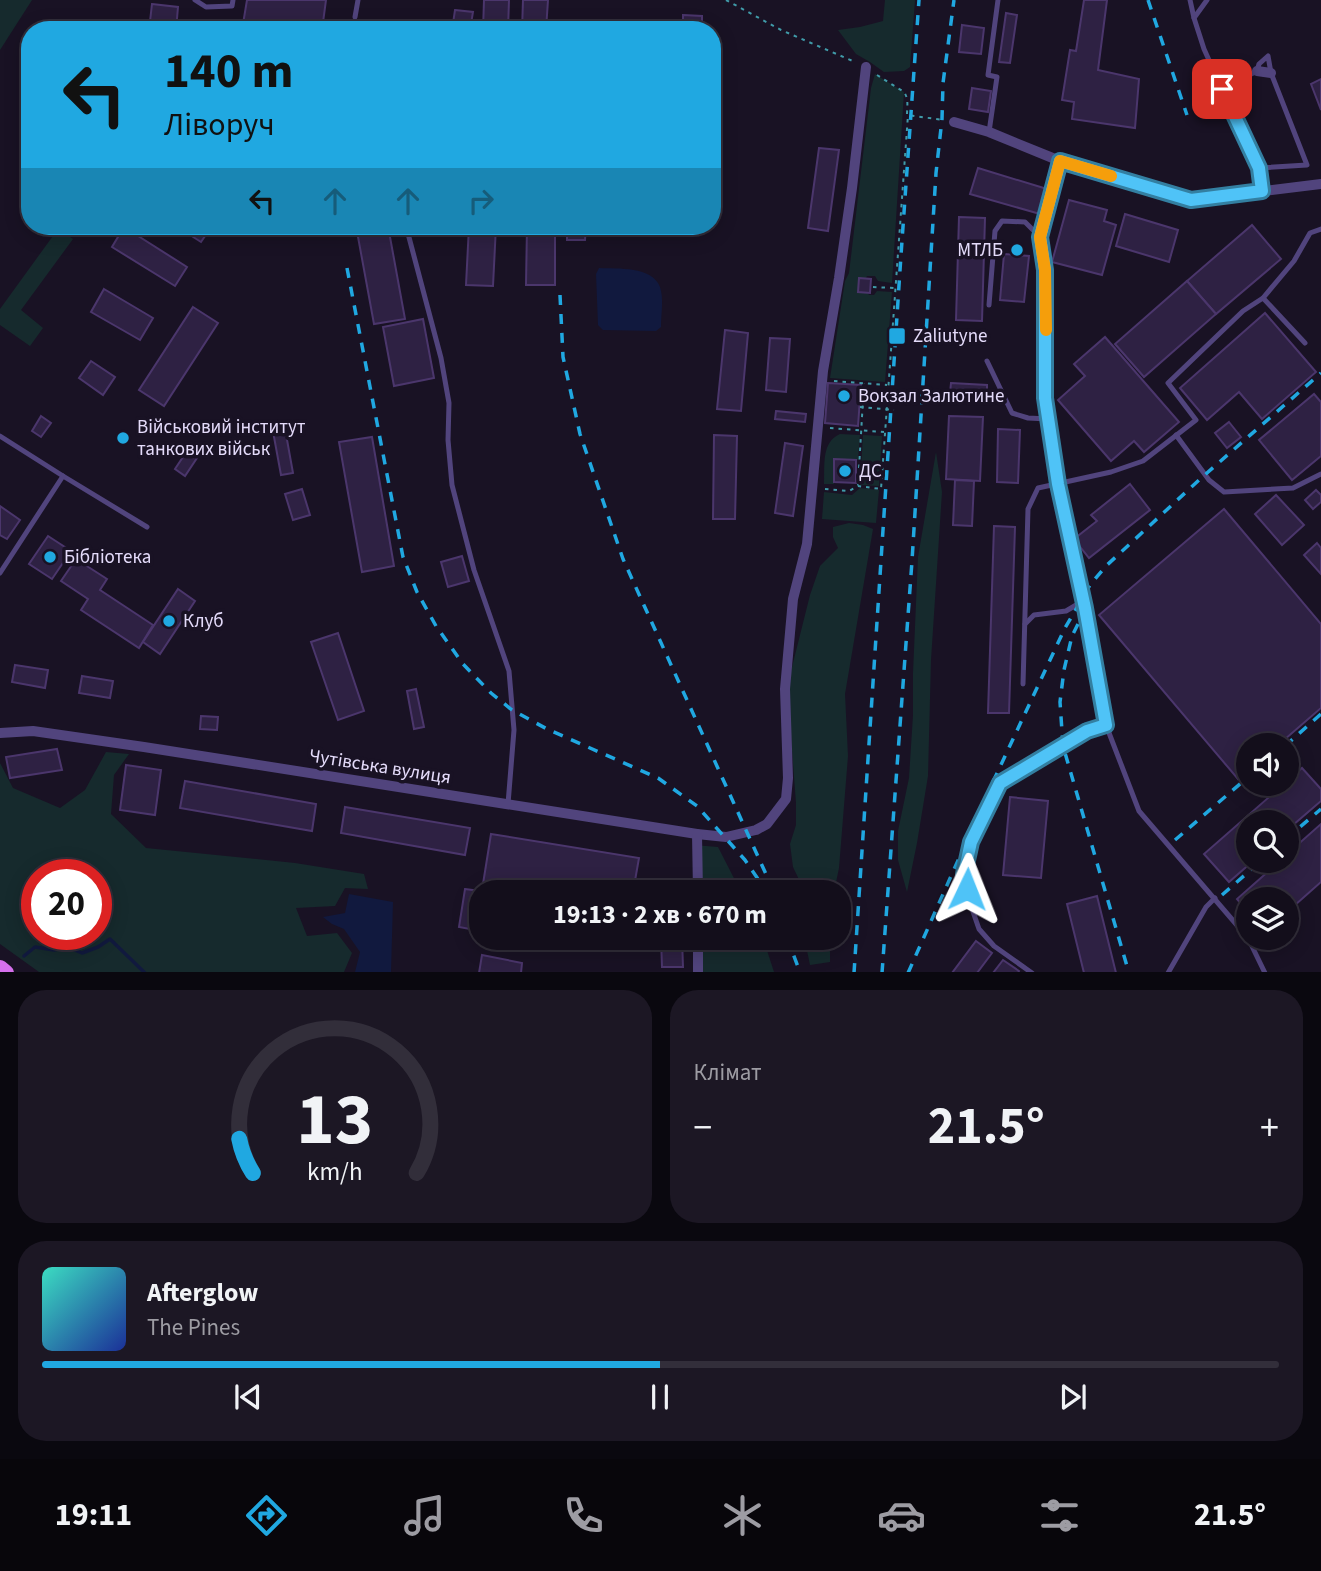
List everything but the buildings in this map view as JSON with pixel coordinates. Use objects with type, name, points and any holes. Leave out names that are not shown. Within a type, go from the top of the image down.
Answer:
[{"type":"main road","points":[[0,968],[6,972]]},
{"type":"street","name":"Чутівська вулиця","points":[[0,733],[33,731],[697,834],[726,837],[756,830],[767,824],[786,799],[788,778],[785,689],[793,599],[807,544],[822,380],[852,188],[866,67]]},
{"type":"street","points":[[1257,71],[1271,73]]},
{"type":"street","points":[[954,122],[989,132],[1060,161],[1191,200],[1321,184]]},
{"type":"street","points":[[697,834],[698,880]]},
{"type":"street","points":[[698,950],[698,972]]},
{"type":"lane","points":[[195,0],[206,7],[232,6],[233,0]]},
{"type":"lane","points":[[355,18],[358,0]]},
{"type":"lane","points":[[989,132],[997,77],[988,75],[998,0]]},
{"type":"lane","points":[[1190,0],[1204,48],[1259,168],[1262,191]]},
{"type":"lane","points":[[1194,18],[1207,0]]},
{"type":"lane","points":[[1222,89],[1257,71],[1259,64],[1268,56],[1271,73],[1307,165],[1259,168]]},
{"type":"lane","points":[[1060,161],[1040,237],[1045,270],[1045,398],[1058,484],[1106,725],[1139,811],[1236,923]]},
{"type":"lane","points":[[989,304],[995,231],[1002,221],[1025,222],[1040,237]]},
{"type":"lane","points":[[1023,684],[1028,509],[1038,488],[1111,472],[1143,461],[1196,420],[1168,383],[1243,311],[1263,298],[1293,261],[1310,233],[1321,229]]},
{"type":"lane","points":[[408,235],[441,358],[449,403],[448,440],[452,485],[474,570],[509,671],[514,730],[508,804]]},
{"type":"lane","points":[[1263,298],[1305,343]]},
{"type":"lane","points":[[987,361],[1012,413],[1028,418],[1048,419]]},
{"type":"lane","points":[[1176,435],[1209,480],[1224,492],[1293,488],[1321,474]]},
{"type":"lane","points":[[0,436],[147,527]]},
{"type":"lane","points":[[0,573],[63,476]]},
{"type":"lane","points":[[1025,624],[1034,615],[1066,611],[1083,601]]},
{"type":"lane","points":[[1031,972],[994,946],[979,929],[964,874],[971,842],[1000,783],[1087,731],[1106,725]]},
{"type":"lane","points":[[1168,972],[1206,907],[1215,898]]},
{"type":"lane","points":[[1254,950],[1265,972]]},
{"type":"path","points":[[726,0],[781,30],[866,67],[907,96],[908,115],[881,489],[858,486],[849,491],[813,488]]},
{"type":"path","points":[[908,115],[954,122]]},
{"type":"path","points":[[873,287],[895,288]]},
{"type":"path","points":[[822,380],[888,385]]},
{"type":"path","points":[[858,486],[864,383]]},
{"type":"path","points":[[861,407],[894,410]]},
{"type":"path","points":[[818,428],[885,432]]},
{"type":"green space","points":[[0,0],[32,0],[0,50]]},
{"type":"green space","points":[[885,0],[915,0],[910,67],[904,71],[884,72],[856,54],[838,30],[883,21]]},
{"type":"green space","points":[[875,74],[904,92],[892,283],[878,281],[875,276],[859,279],[869,295],[874,295],[877,291],[892,292],[885,382],[830,378],[845,281],[849,273],[871,88]]},
{"type":"green space","points":[[54,235],[67,235],[73,239],[21,310],[43,328],[30,346],[0,325],[0,309]]},
{"type":"green space","points":[[840,434],[860,435],[858,460],[835,460],[834,484],[824,484],[827,449]]},
{"type":"green space","points":[[863,435],[882,436],[879,486],[860,485]]},
{"type":"green space","points":[[936,452],[942,492],[931,660],[928,776],[907,892],[898,860],[898,831],[909,778],[918,557]]},
{"type":"green space","points":[[860,488],[879,490],[876,523],[822,519],[824,492],[852,495]]},
{"type":"green space","points":[[849,523],[873,529],[845,694],[848,756],[836,880],[799,880],[793,867],[790,844],[796,825],[796,803],[788,697],[790,675],[820,566],[838,548],[833,537],[833,527]]},
{"type":"green space","points":[[106,752],[129,754],[114,775],[111,814],[146,848],[295,863],[364,874],[368,889],[345,888],[335,906],[296,908],[307,936],[337,933],[352,953],[344,972],[39,972],[0,944],[0,763],[13,788],[60,808],[85,790]]},
{"type":"green space","points":[[694,845],[718,847],[735,880],[695,880]]},
{"type":"green space","points":[[697,950],[767,950],[774,972],[698,972]]},
{"type":"green space","points":[[807,950],[830,950],[830,962],[810,965]]},
{"type":"water","points":[[599,268],[634,270],[656,280],[662,296],[661,327],[656,331],[603,330],[598,325],[596,274]]},
{"type":"water","points":[[349,894],[393,902],[391,972],[355,972],[360,952],[344,929],[323,917],[345,913]]},
{"type":"waterway","points":[[24,956],[35,947],[54,950],[67,947],[82,953],[110,939],[144,972]]},
{"type":"railway","points":[[854,972],[919,0]]},
{"type":"railway","points":[[882,972],[912,561],[936,173],[943,83],[954,0]]},
{"type":"railway","points":[[1148,0],[1187,115]]},
{"type":"railway","points":[[347,268],[403,557],[417,592],[436,626],[463,664],[512,710],[547,729],[658,778],[697,806],[745,860],[759,880]]},
{"type":"railway","points":[[560,295],[563,357],[580,434],[623,559],[769,880]]},
{"type":"railway","points":[[908,972],[1065,628],[1090,585],[1106,566],[1199,480],[1321,373]]},
{"type":"railway","points":[[1078,624],[1072,636],[1064,670],[1060,702],[1063,746],[1129,972]]},
{"type":"railway","points":[[1299,734],[1321,714]]},
{"type":"railway","points":[[1175,840],[1236,787]]},
{"type":"railway","points":[[1299,828],[1321,809]]},
{"type":"railway","points":[[1222,895],[1247,873]]},
{"type":"railway","points":[[792,950],[800,972]]},
{"type":"slow traffic","points":[[1046,330],[1045,270],[1040,237],[1060,161],[1111,176]]},
{"type":"place","name":"МТЛБ","points":[[1017,250]]},
{"type":"place","name":"Zaliutyne","points":[[897,336]]},
{"type":"place","name":"Вокзал Залютине","points":[[844,396]]},
{"type":"place","name":"Військовий інститут танкових військ","points":[[123,438]]},
{"type":"place","name":"ДС","points":[[845,471]]},
{"type":"place","name":"Бібліотека","points":[[50,557]]},
{"type":"place","name":"Клуб","points":[[169,621]]},
{"type":"route","points":[[967,889],[964,874],[971,842],[1000,783],[1087,731],[1106,725],[1085,608],[1058,484],[1045,398],[1045,270],[1040,237],[1060,161],[1191,200],[1262,191],[1259,168],[1222,89]]}]
